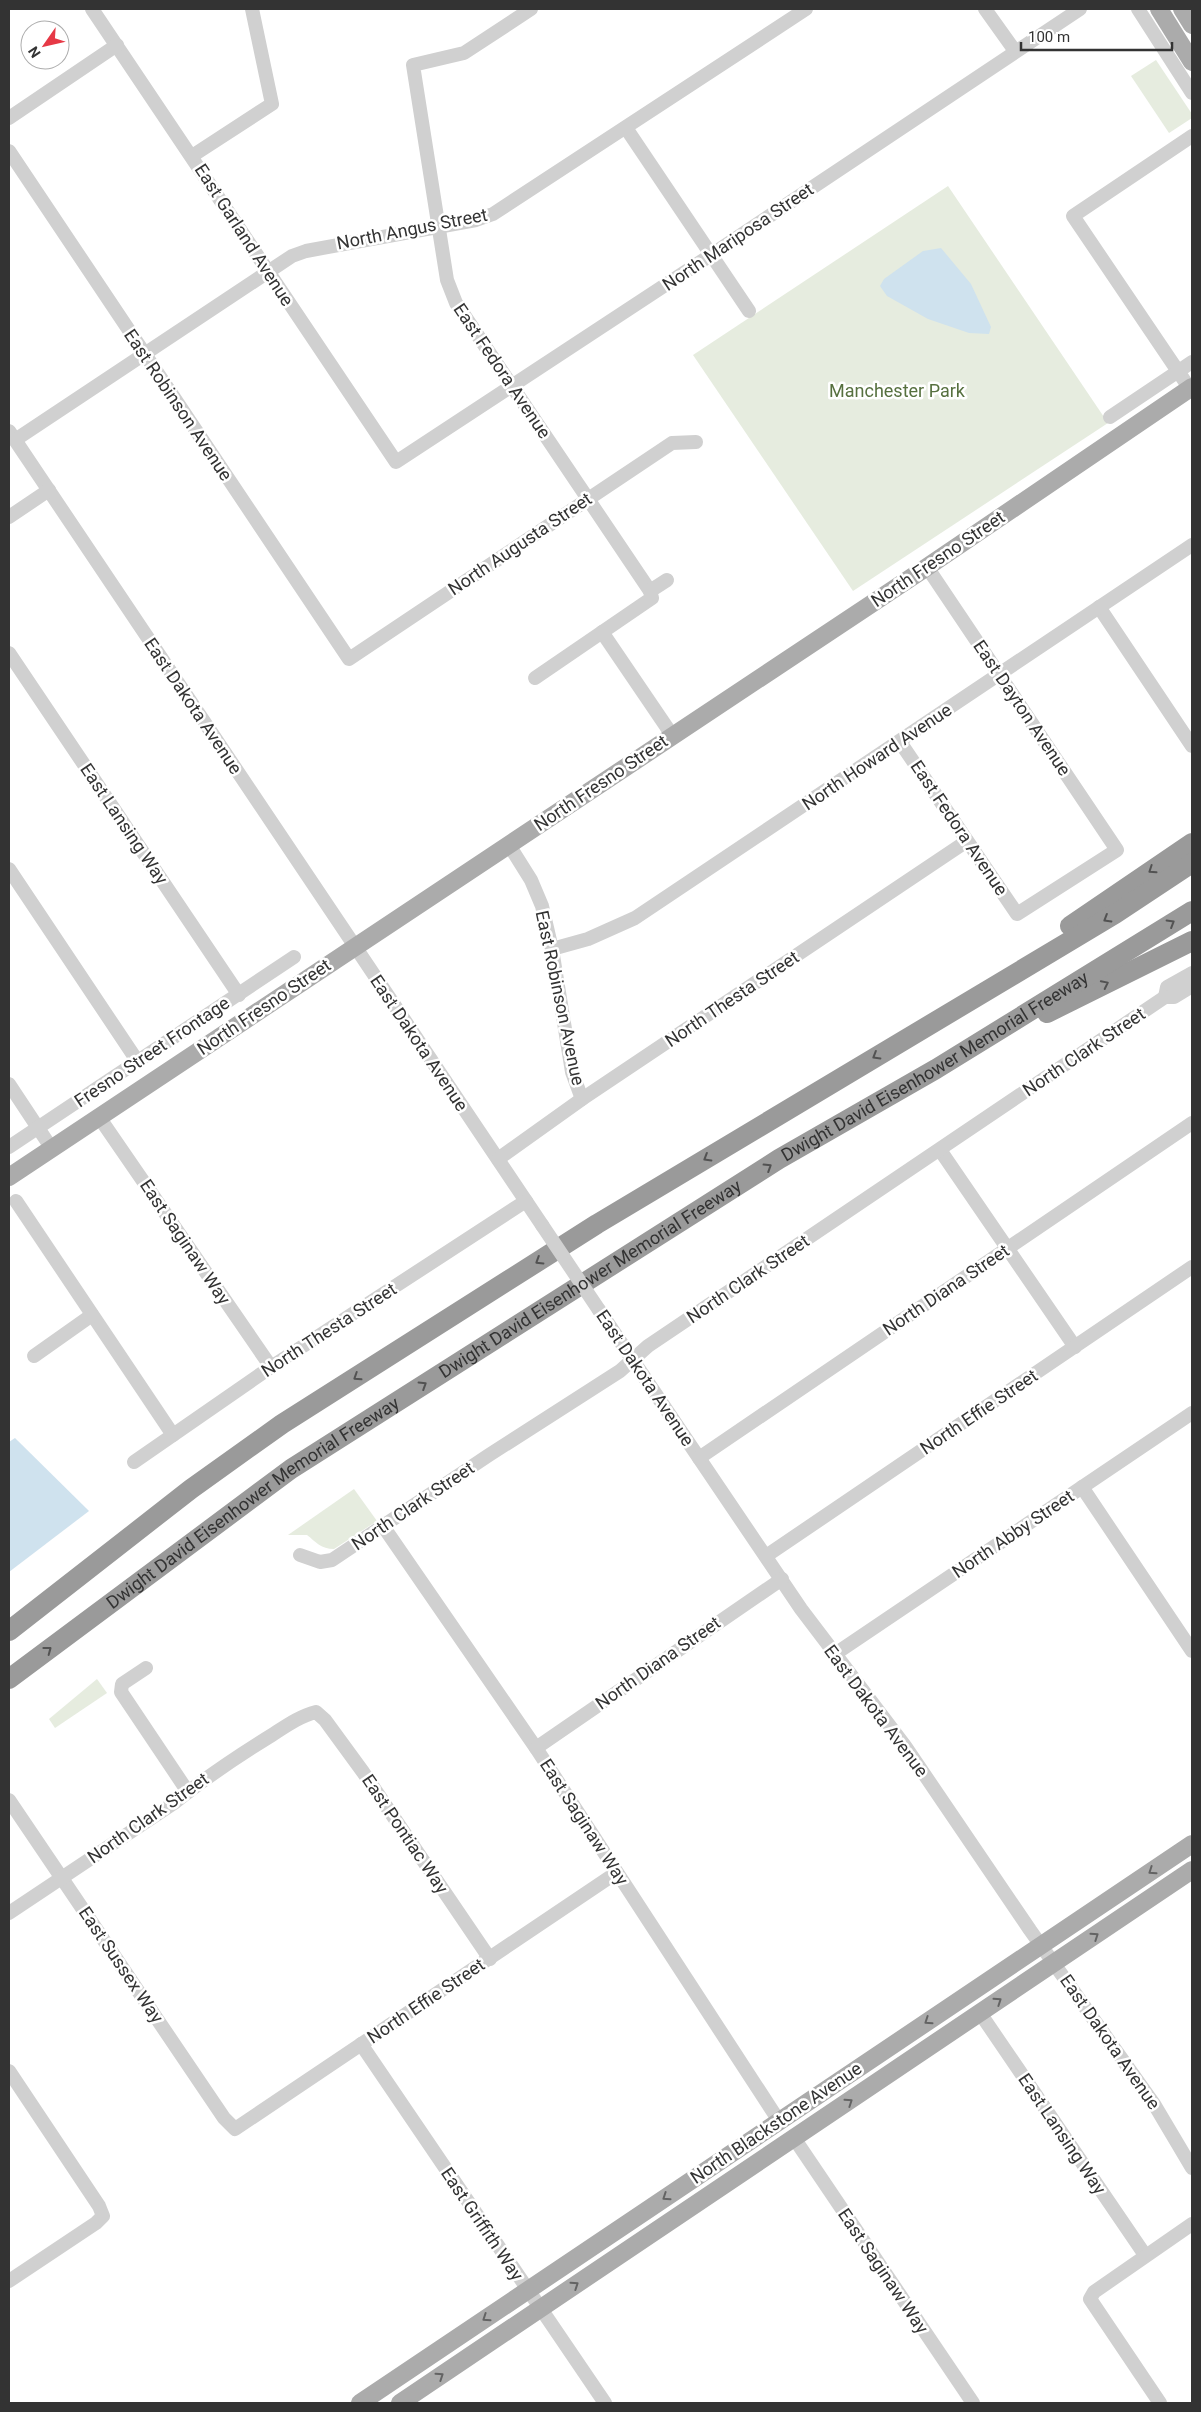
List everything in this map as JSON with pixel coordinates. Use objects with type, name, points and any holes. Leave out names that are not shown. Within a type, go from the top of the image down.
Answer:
[{"type":"highway","points":[[918,1031],[1192,843]]},
{"type":"highway","points":[[9,1631],[192,1489],[282,1424],[597,1224],[1115,914],[1192,864]]},
{"type":"highway","name":"Dwight David Eisenhower Memorial Freeway","points":[[9,1679],[291,1468],[779,1159],[936,1069],[1192,911]]},
{"type":"highway","points":[[936,1069],[1192,941]]},
{"type":"highway","points":[[9,1626],[34,1611]]},
{"type":"main road","points":[[1159,9],[1192,62]]},
{"type":"main road","points":[[1182,9],[1192,25]]},
{"type":"main road","name":"North Fresno Street","points":[[9,1177],[927,567],[1191,388]]},
{"type":"main road","name":"North Blackstone Avenue","points":[[360,2403],[1192,1844]]},
{"type":"main road","name":"North Blackstone Avenue","points":[[400,2403],[1192,1870]]},
{"type":"main road","points":[[794,2138],[791,2132],[792,2127],[824,2104],[828,2088]]},
{"type":"main road","points":[[723,2186],[736,2165],[778,2134],[782,2128],[779,2122]]},
{"type":"street","name":"East Garland Avenue","points":[[92,9],[396,462]]},
{"type":"street","points":[[192,156],[272,104],[252,9]]},
{"type":"street","name":"East Fedora Avenue","points":[[531,9],[464,53],[413,64],[447,280],[453,298],[650,591]]},
{"type":"street","name":"North Angus Street","points":[[12,436],[144,354],[292,256],[306,250],[476,220],[493,214],[626,128],[791,13],[806,9]]},
{"type":"street","points":[[985,9],[1015,52]]},
{"type":"street","name":"North Mariposa Street","points":[[396,462],[1080,9]]},
{"type":"street","points":[[1138,9],[1192,93]]},
{"type":"street","points":[[9,118],[116,45]]},
{"type":"street","points":[[626,128],[749,311]]},
{"type":"street","points":[[1191,388],[1073,216],[1192,136]]},
{"type":"street","name":"East Robinson Avenue","points":[[9,151],[349,659]]},
{"type":"street","points":[[1110,417],[1192,362]]},
{"type":"street","name":"East Dakota Avenue","points":[[12,436],[632,1360],[782,1579],[835,1654],[905,1746],[1041,1945],[1154,2104],[1192,2168]]},
{"type":"street","name":"North Augusta Street","points":[[349,659],[672,443],[696,442]]},
{"type":"street","points":[[9,517],[49,490]]},
{"type":"street","name":"North Howard Avenue","points":[[552,950],[588,939],[635,918],[1192,545]]},
{"type":"street","name":"East Dayton Avenue","points":[[927,567],[1116,850],[1017,914]]},
{"type":"street","points":[[535,678],[652,598],[650,591],[667,580]]},
{"type":"street","points":[[1099,607],[1192,746]]},
{"type":"street","points":[[602,632],[672,735]]},
{"type":"street","name":"East Lansing Way","points":[[9,653],[238,995]]},
{"type":"street","name":"East Fedora Avenue","points":[[900,742],[1017,914]]},
{"type":"street","name":"North Thesta Street","points":[[498,1159],[582,1099],[967,841]]},
{"type":"street","name":"East Robinson Avenue","points":[[509,844],[535,889],[542,906],[552,950],[572,1072],[582,1099]]},
{"type":"street","points":[[9,870],[138,1062]]},
{"type":"street","name":"Fresno Street Frontage","points":[[9,1147],[294,957]]},
{"type":"street","name":"North Clark Street","points":[[1165,997],[1167,987],[1192,973]]},
{"type":"street","name":"North Clark Street","points":[[300,1556],[320,1562],[332,1560],[488,1455],[620,1371],[648,1346],[1165,997],[1174,998],[1192,986]]},
{"type":"street","points":[[9,1084],[52,1149]]},
{"type":"street","name":"East Saginaw Way","points":[[100,1117],[271,1367]]},
{"type":"street","name":"North Diana Street","points":[[699,1458],[1192,1123]]},
{"type":"street","points":[[940,1150],[1075,1347]]},
{"type":"street","points":[[16,1201],[174,1435]]},
{"type":"street","name":"North Thesta Street","points":[[134,1462],[271,1367],[526,1201]]},
{"type":"street","name":"North Effie Street","points":[[766,1556],[1075,1347],[1190,1274]]},
{"type":"street","points":[[34,1356],[92,1315]]},
{"type":"street","name":"North Abby Street","points":[[835,1654],[1192,1413]]},
{"type":"street","points":[[1082,1487],[1192,1651]]},
{"type":"street","name":"East Saginaw Way","points":[[383,1526],[536,1748],[779,2122]]},
{"type":"street","name":"North Diana Street","points":[[536,1748],[782,1579]]},
{"type":"street","points":[[146,1668],[122,1684],[122,1692],[188,1792]]},
{"type":"street","name":"North Clark Street","points":[[9,1913],[252,1748],[305,1715],[316,1712]]},
{"type":"street","name":"East Pontiac Way","points":[[316,1712],[325,1720],[364,1772],[490,1959]]},
{"type":"street","name":"East Sussex Way","points":[[9,1800],[224,2118],[235,2129]]},
{"type":"street","name":"North Effie Street","points":[[235,2129],[616,1873]]},
{"type":"street","name":"East Lansing Way","points":[[980,2013],[1145,2255]]},
{"type":"street","name":"East Griffith Way","points":[[361,2044],[527,2291],[605,2403]]},
{"type":"street","points":[[9,2071],[99,2206],[103,2216],[96,2224],[9,2282]]},
{"type":"street","name":"East Saginaw Way","points":[[794,2138],[974,2403]]},
{"type":"street","points":[[1160,2403],[1090,2299],[1094,2292],[1192,2224]]},
{"type":"green space","points":[[1156,60],[1192,114],[1192,118],[1169,133],[1131,76]]},
{"type":"green space","name":"Manchester Park","points":[[948,186],[1108,423],[853,591],[693,355]]},
{"type":"green space","points":[[354,1489],[377,1521],[334,1549],[329,1549],[316,1543],[307,1535],[288,1535]]},
{"type":"green space","points":[[97,1679],[107,1693],[55,1728],[49,1719]]},
{"type":"water","points":[[941,248],[971,284],[991,327],[989,334],[969,333],[928,319],[887,296],[880,286],[884,279],[923,251]]},
{"type":"water","points":[[15,1438],[89,1511],[9,1572],[9,1442]]}]
